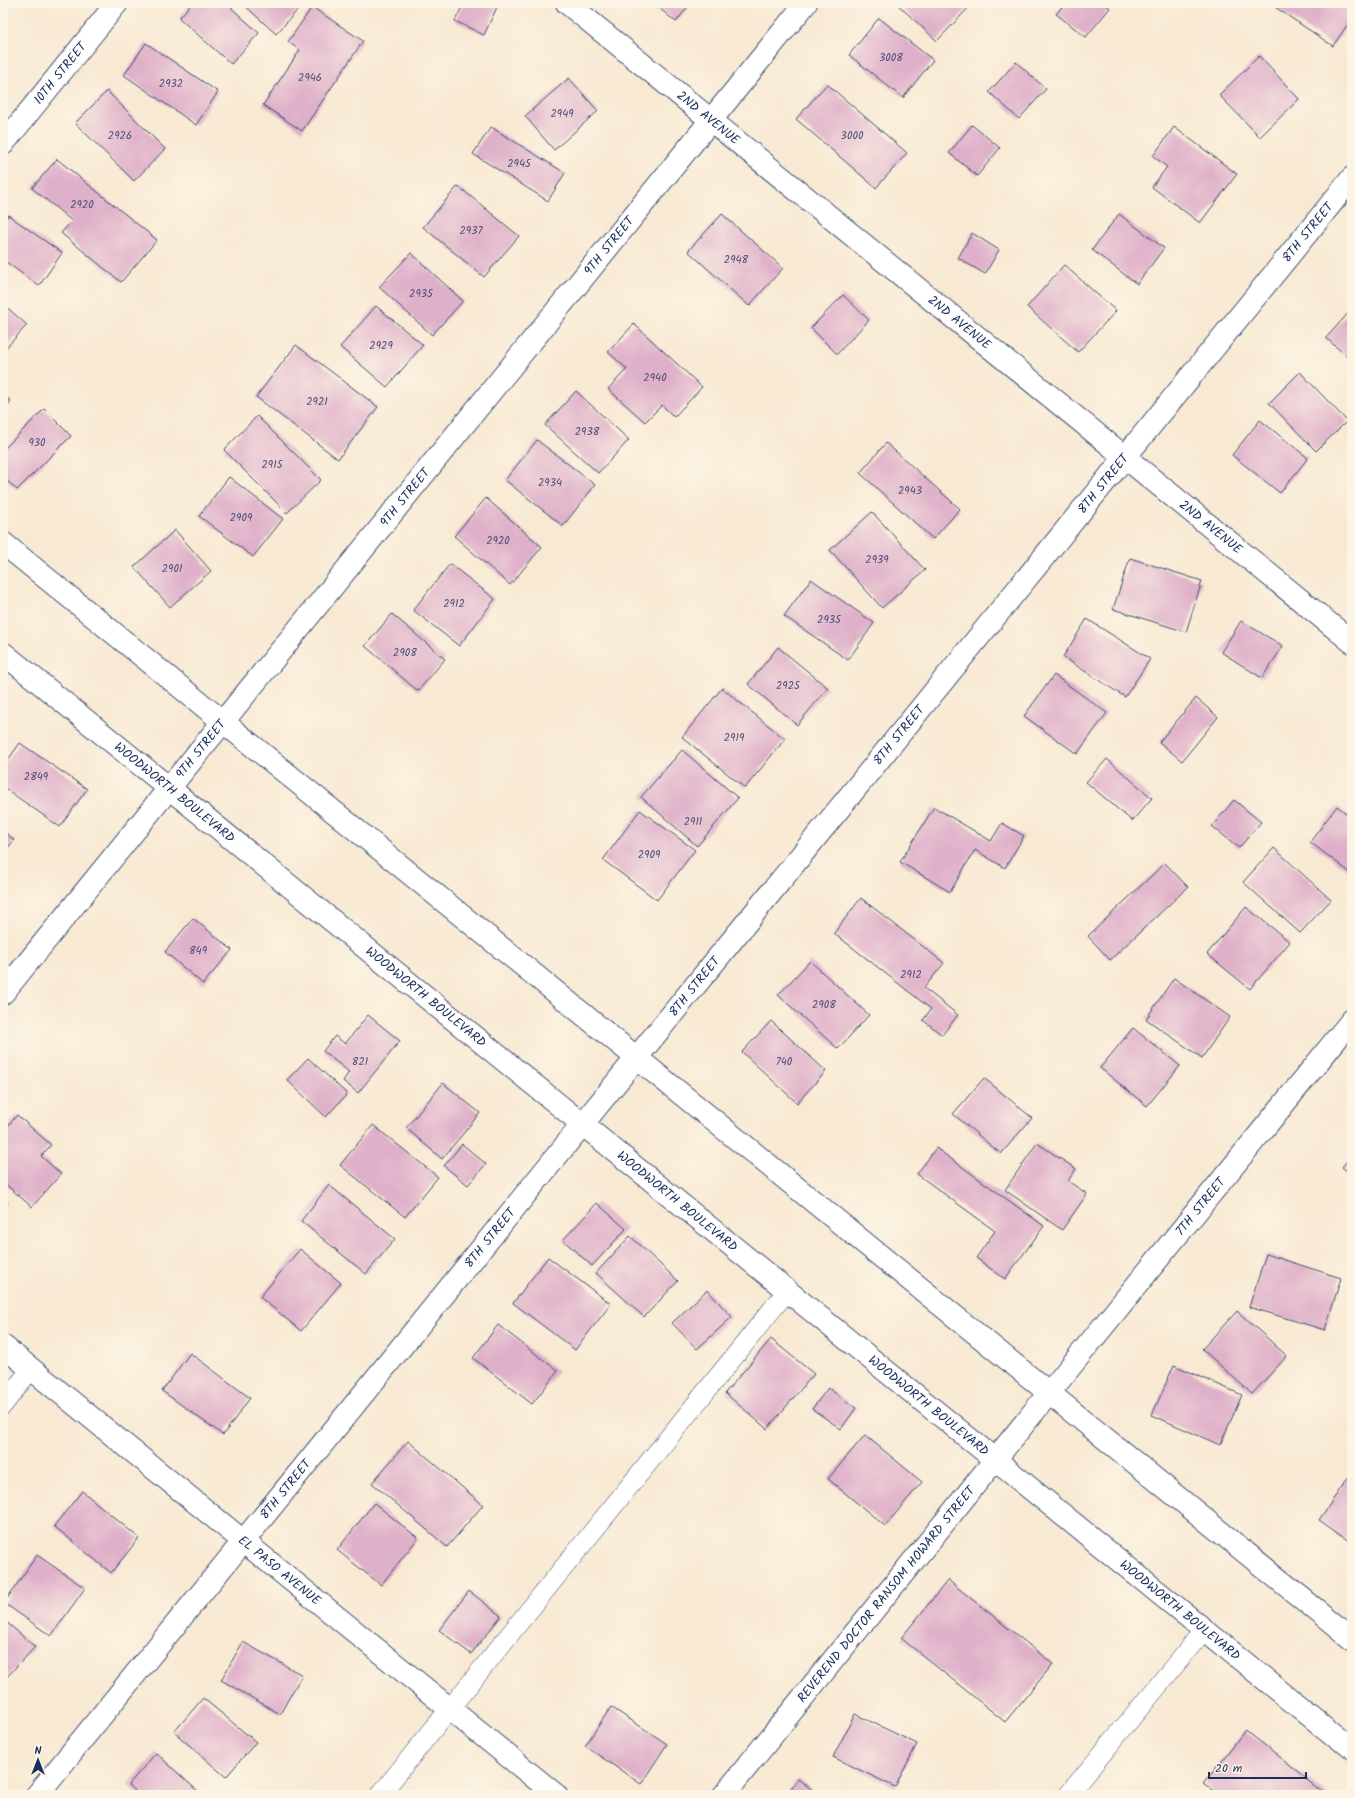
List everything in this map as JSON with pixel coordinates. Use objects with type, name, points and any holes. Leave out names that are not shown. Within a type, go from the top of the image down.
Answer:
[{"type":"street","name":"10TH STREET","points":[[3,144],[117,3]]},
{"type":"street","name":"2ND AVENUE","points":[[567,3],[1352,642]]},
{"type":"street","name":"9TH STREET","points":[[3,992],[806,3]]},
{"type":"street","name":"8TH STREET","points":[[37,1795],[1352,178]]},
{"type":"street","points":[[3,542],[1352,1639]]},
{"type":"street","name":"WOODWORTH BOULEVARD","points":[[3,653],[1352,1750]]},
{"type":"street","name":"7TH STREET","points":[[1049,1393],[1352,1020]]},
{"type":"street","name":"EL PASO AVENUE","points":[[3,1346],[556,1795]]},
{"type":"street","name":"REVEREND DOCTOR RANSOM HOWARD STREET","points":[[724,1795],[1049,1393]]},
{"type":"lane","points":[[380,1795],[787,1291]]},
{"type":"lane","points":[[3,1405],[31,1369]]},
{"type":"lane","points":[[1068,1795],[1204,1630]]},
{"type":"building","points":[[192,3],[226,3],[259,33],[231,64],[179,18]]},
{"type":"building","points":[[242,3],[304,3],[276,34]]},
{"type":"building","points":[[464,3],[488,3],[497,7],[484,35],[455,21]]},
{"type":"building","points":[[653,3],[691,3],[676,22]]},
{"type":"building","points":[[896,3],[973,3],[937,41]]},
{"type":"building","points":[[1065,3],[1104,3],[1110,8],[1086,37],[1056,14]]},
{"type":"building","points":[[1269,3],[1351,3],[1352,18],[1333,46]]},
{"type":"building","points":[[312,7],[363,41],[302,131],[263,105],[300,50],[288,42]]},
{"type":"building","points":[[879,18],[933,60],[903,98],[849,55]]},
{"type":"building","points":[[146,43],[218,92],[196,125],[124,75]]},
{"type":"building","points":[[1259,56],[1299,99],[1260,137],[1219,95]]},
{"type":"building","points":[[1016,62],[1046,89],[1019,119],[989,92]]},
{"type":"building","points":[[569,78],[598,111],[554,150],[525,116]]},
{"type":"building","points":[[827,84],[907,153],[876,188],[796,119]]},
{"type":"building","points":[[107,91],[165,149],[134,181],[75,123]]},
{"type":"building","points":[[972,125],[1000,148],[977,176],[949,153]]},
{"type":"building","points":[[491,127],[565,173],[548,201],[473,154]]},
{"type":"building","points":[[1174,127],[1237,174],[1200,223],[1152,187],[1167,167],[1153,156]]},
{"type":"building","points":[[57,159],[157,240],[121,282],[61,233],[72,221],[32,188]]},
{"type":"building","points":[[458,186],[519,236],[484,277],[423,227]]},
{"type":"building","points":[[722,214],[783,268],[749,306],[688,251]]},
{"type":"building","points":[[1119,214],[1164,248],[1137,284],[1092,250]]},
{"type":"building","points":[[8,215],[62,253],[39,286],[3,260],[3,222]]},
{"type":"building","points":[[972,233],[999,250],[985,274],[958,258]]},
{"type":"building","points":[[411,253],[463,301],[432,335],[379,287]]},
{"type":"building","points":[[1064,265],[1116,311],[1078,352],[1027,307]]},
{"type":"building","points":[[843,295],[869,320],[837,354],[811,328]]},
{"type":"building","points":[[3,304],[27,325],[3,351]]},
{"type":"building","points":[[376,306],[423,345],[387,387],[340,347]]},
{"type":"building","points":[[1352,309],[1352,361],[1326,338]]},
{"type":"building","points":[[634,324],[702,387],[674,417],[662,405],[645,422],[608,389],[627,369],[608,352]]},
{"type":"building","points":[[296,345],[378,407],[338,459],[256,397]]},
{"type":"building","points":[[1300,372],[1347,421],[1316,451],[1269,403]]},
{"type":"building","points":[[576,391],[629,440],[598,473],[545,425]]},
{"type":"building","points":[[3,396],[11,401],[3,411]]},
{"type":"building","points":[[44,409],[71,436],[17,490],[3,477],[3,450]]},
{"type":"building","points":[[257,416],[321,480],[287,513],[224,450]]},
{"type":"building","points":[[1260,420],[1308,458],[1280,493],[1232,455]]},
{"type":"building","points":[[537,440],[595,485],[563,526],[505,480]]},
{"type":"building","points":[[886,443],[960,509],[933,539],[860,473]]},
{"type":"building","points":[[229,477],[283,519],[253,557],[199,516]]},
{"type":"building","points":[[486,498],[542,547],[510,585],[454,536]]},
{"type":"building","points":[[872,512],[925,570],[882,608],[830,550]]},
{"type":"building","points":[[175,530],[211,571],[170,607],[134,567]]},
{"type":"building","points":[[1130,558],[1202,581],[1186,632],[1113,609]]},
{"type":"building","points":[[450,564],[495,599],[459,646],[413,610]]},
{"type":"building","points":[[811,579],[874,623],[848,660],[784,616]]},
{"type":"building","points":[[392,614],[445,659],[418,691],[365,646]]},
{"type":"building","points":[[1087,619],[1150,659],[1125,697],[1063,657]]},
{"type":"building","points":[[1241,621],[1283,646],[1262,678],[1221,652]]},
{"type":"building","points":[[778,647],[828,688],[797,725],[748,684]]},
{"type":"building","points":[[1054,675],[1107,713],[1077,754],[1024,716]]},
{"type":"building","points":[[722,688],[785,739],[745,788],[682,737]]},
{"type":"building","points":[[1196,698],[1218,717],[1182,761],[1159,742]]},
{"type":"building","points":[[20,743],[87,789],[60,827],[3,787],[3,767]]},
{"type":"building","points":[[682,750],[738,798],[697,846],[641,797]]},
{"type":"building","points":[[1107,759],[1152,798],[1132,821],[1086,782]]},
{"type":"building","points":[[1234,800],[1261,822],[1239,848],[1212,826]]},
{"type":"building","points":[[1337,806],[1352,818],[1352,874],[1310,842]]},
{"type":"building","points":[[934,807],[991,841],[1002,823],[1024,836],[1005,868],[975,850],[950,892],[900,862]]},
{"type":"building","points":[[640,810],[695,850],[657,900],[603,860]]},
{"type":"building","points":[[3,831],[14,840],[3,854]]},
{"type":"building","points":[[1274,848],[1331,900],[1300,933],[1243,882]]},
{"type":"building","points":[[1165,863],[1188,887],[1110,960],[1088,936]]},
{"type":"building","points":[[861,898],[944,963],[924,988],[958,1015],[942,1035],[923,1020],[931,1009],[834,933]]},
{"type":"building","points":[[1246,907],[1290,942],[1250,989],[1207,954]]},
{"type":"building","points":[[193,918],[232,950],[203,984],[165,952]]},
{"type":"building","points":[[810,961],[869,1015],[838,1049],[778,995]]},
{"type":"building","points":[[1174,978],[1230,1017],[1202,1058],[1146,1019]]},
{"type":"building","points":[[368,1015],[400,1041],[358,1093],[343,1081],[349,1072],[323,1051],[335,1036],[345,1044]]},
{"type":"building","points":[[771,1021],[826,1071],[797,1103],[742,1052]]},
{"type":"building","points":[[1133,1028],[1180,1066],[1147,1106],[1100,1068]]},
{"type":"building","points":[[308,1058],[347,1094],[326,1117],[287,1080]]},
{"type":"building","points":[[984,1078],[1032,1118],[1001,1154],[953,1114]]},
{"type":"building","points":[[443,1083],[480,1113],[442,1159],[406,1128]]},
{"type":"building","points":[[17,1115],[51,1145],[41,1156],[61,1174],[32,1207],[3,1182],[3,1132]]},
{"type":"building","points":[[373,1125],[438,1177],[405,1217],[340,1165]]},
{"type":"building","points":[[1037,1143],[1076,1169],[1068,1181],[1087,1194],[1062,1230],[1005,1190]]},
{"type":"building","points":[[462,1144],[486,1164],[468,1185],[444,1166]]},
{"type":"building","points":[[936,1148],[1044,1226],[1005,1279],[976,1258],[995,1231],[917,1174]]},
{"type":"building","points":[[1352,1156],[1352,1176],[1342,1167]]},
{"type":"building","points":[[329,1185],[395,1239],[366,1274],[301,1221]]},
{"type":"building","points":[[3,1199],[7,1202],[3,1209]]},
{"type":"building","points":[[597,1203],[626,1229],[592,1266],[563,1240]]},
{"type":"building","points":[[630,1236],[678,1281],[644,1317],[596,1273]]},
{"type":"building","points":[[300,1249],[341,1283],[301,1331],[260,1297]]},
{"type":"building","points":[[1266,1254],[1341,1278],[1325,1330],[1249,1307]]},
{"type":"building","points":[[548,1257],[611,1304],[575,1350],[513,1303]]},
{"type":"building","points":[[707,1290],[732,1317],[697,1349],[672,1323]]},
{"type":"building","points":[[1237,1311],[1287,1356],[1252,1394],[1202,1349]]},
{"type":"building","points":[[498,1325],[558,1371],[532,1404],[473,1358]]},
{"type":"building","points":[[771,1339],[814,1374],[767,1429],[725,1393]]},
{"type":"building","points":[[190,1353],[250,1398],[223,1435],[162,1391]]},
{"type":"building","points":[[1174,1365],[1242,1395],[1220,1445],[1152,1415]]},
{"type":"building","points":[[828,1388],[856,1408],[841,1429],[812,1409]]},
{"type":"building","points":[[865,1435],[922,1482],[885,1526],[828,1479]]},
{"type":"building","points":[[408,1441],[483,1505],[447,1547],[372,1483]]},
{"type":"building","points":[[1352,1472],[1352,1543],[1319,1520]]},
{"type":"building","points":[[82,1491],[139,1538],[111,1573],[54,1526]]},
{"type":"building","points":[[374,1503],[418,1538],[381,1585],[337,1550]]},
{"type":"building","points":[[37,1555],[85,1588],[51,1636],[4,1603]]},
{"type":"building","points":[[948,1580],[1053,1664],[1005,1722],[901,1638]]},
{"type":"building","points":[[469,1591],[501,1616],[471,1654],[439,1630]]},
{"type":"building","points":[[3,1619],[35,1647],[3,1681]]},
{"type":"building","points":[[243,1642],[302,1675],[280,1714],[221,1680]]},
{"type":"building","points":[[203,1698],[256,1742],[226,1777],[174,1732]]},
{"type":"building","points":[[611,1707],[667,1744],[641,1784],[585,1746]]},
{"type":"building","points":[[855,1714],[917,1744],[895,1787],[833,1757]]},
{"type":"building","points":[[1245,1730],[1329,1795],[1219,1795],[1204,1784]]},
{"type":"building","points":[[156,1753],[202,1795],[139,1795],[128,1785]]},
{"type":"building","points":[[798,1779],[819,1795],[786,1795]]}]
